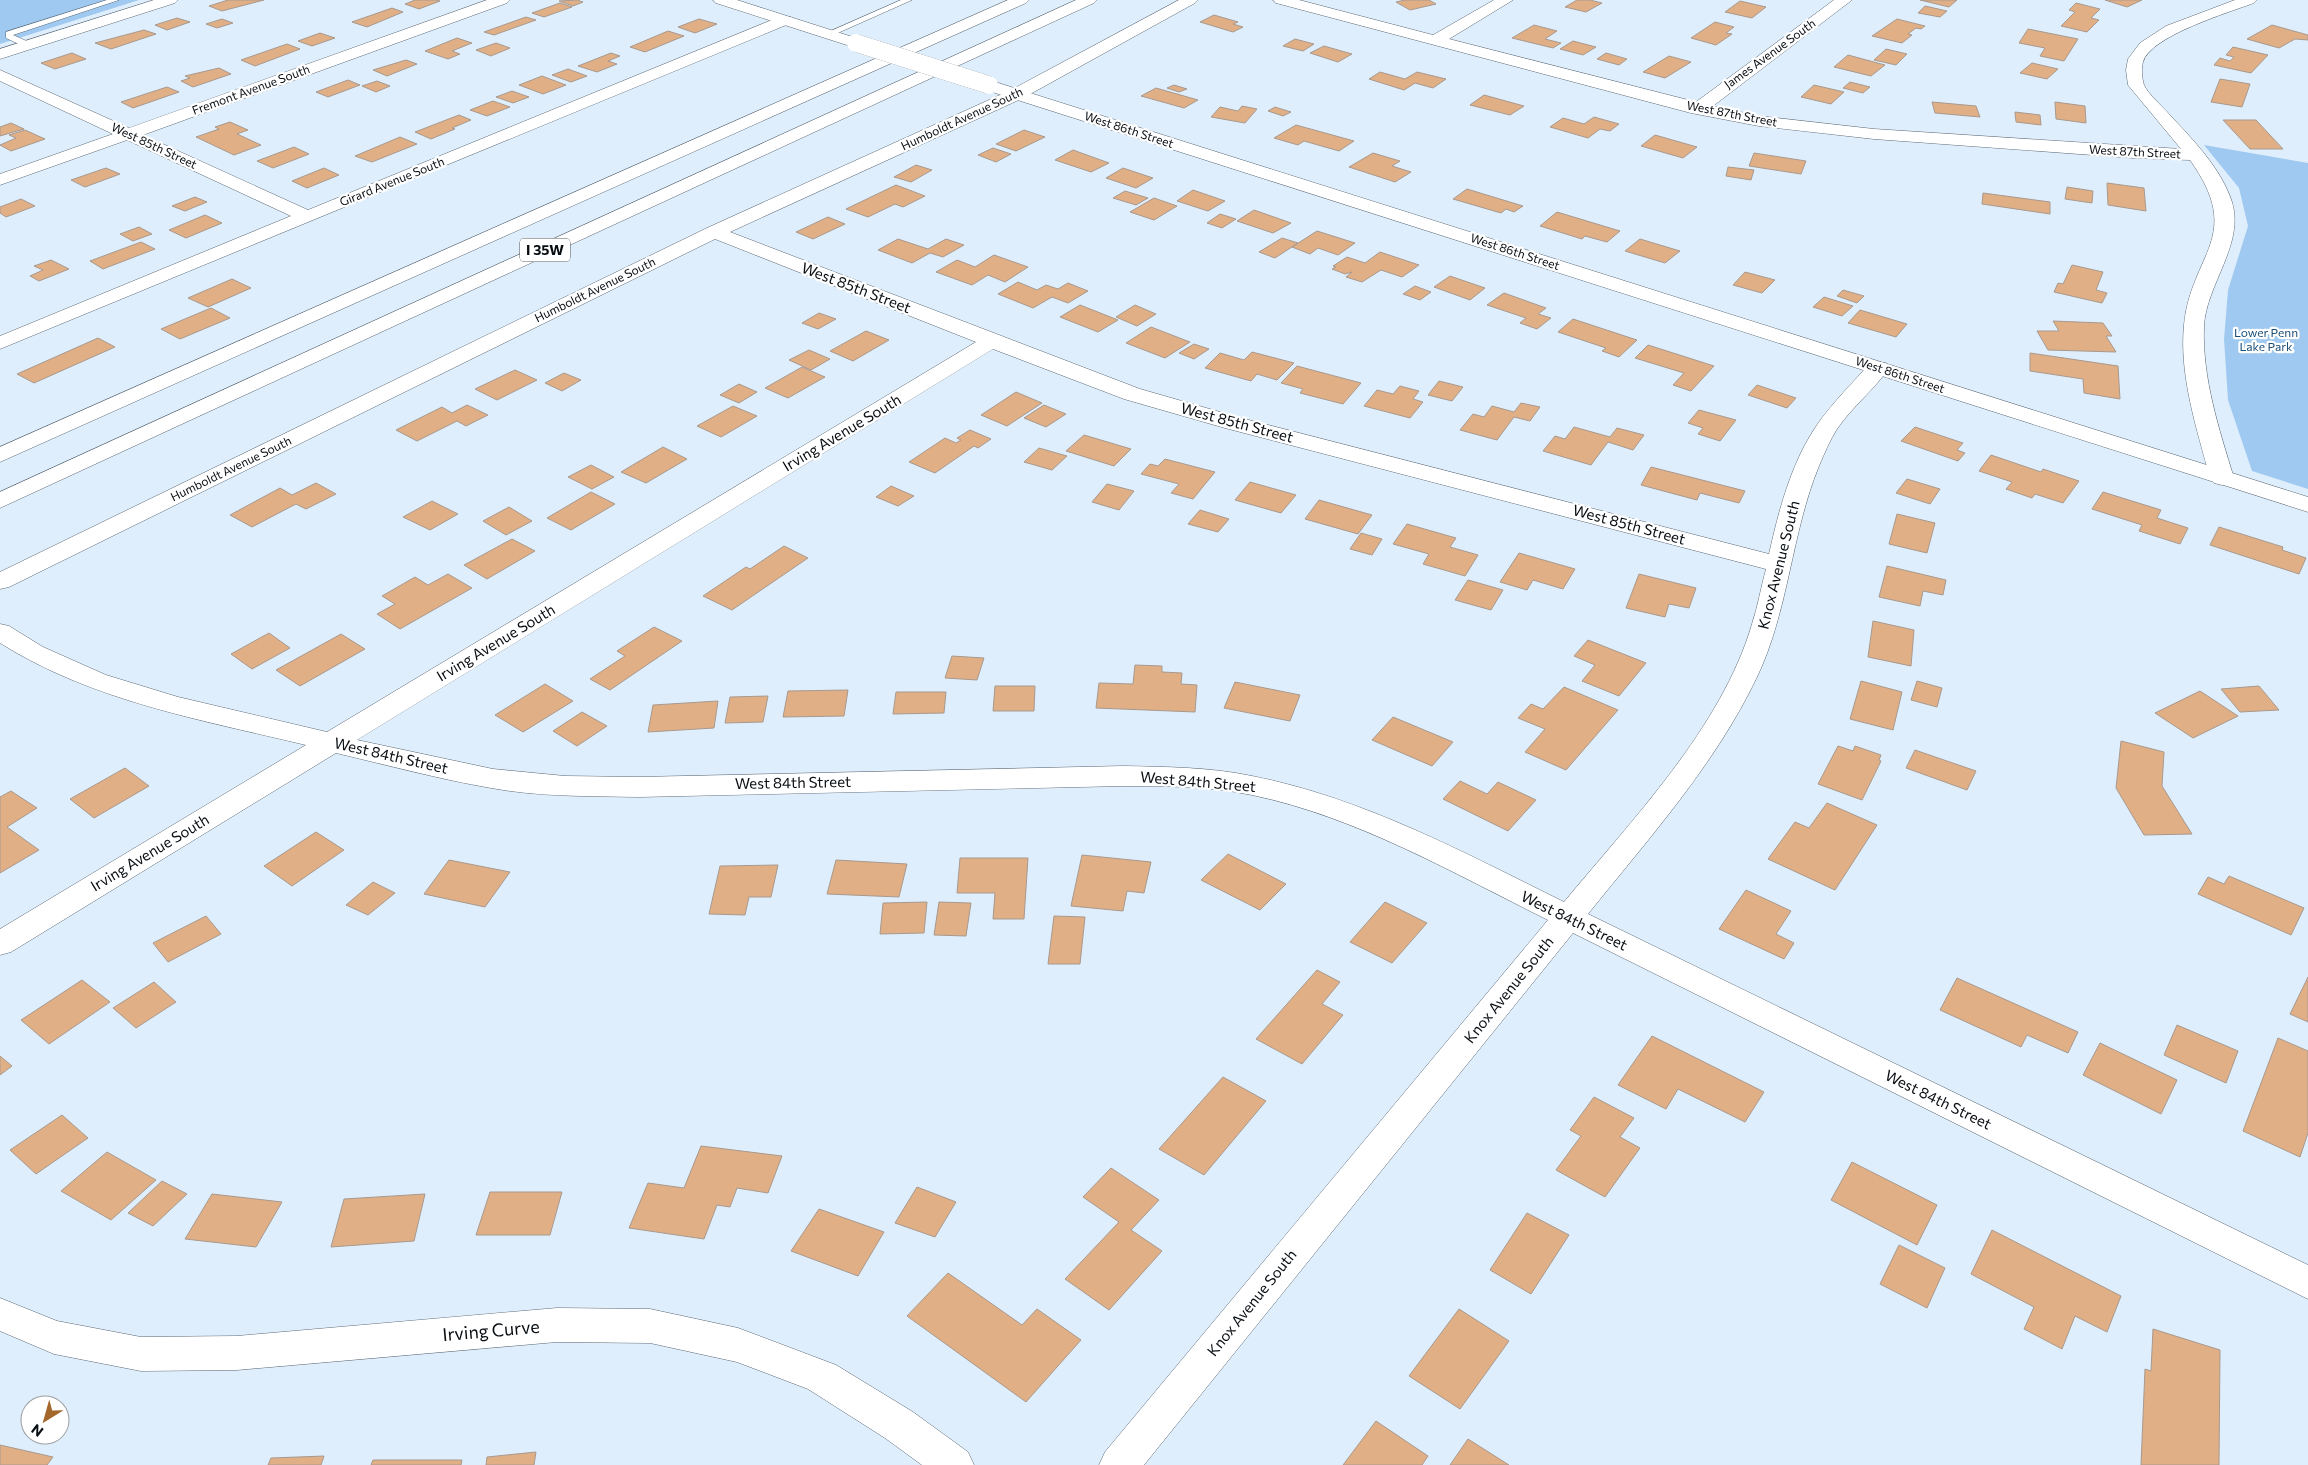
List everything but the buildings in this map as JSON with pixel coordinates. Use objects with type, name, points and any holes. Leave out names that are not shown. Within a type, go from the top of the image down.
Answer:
[{"type":"main road","points":[[0,54],[170,0]]},
{"type":"main road","name":"Fremont Avenue South","points":[[0,180],[502,0]]},
{"type":"main road","name":"West 86th Street","points":[[721,0],[2308,505]]},
{"type":"main road","name":"I 35W","points":[[0,456],[1021,0]]},
{"type":"main road","name":"I 35W","points":[[0,500],[1090,0]]},
{"type":"main road","name":"Humboldt Avenue South","points":[[0,582],[714,232],[1017,94],[1190,0]]},
{"type":"main road","name":"West 87th Street","points":[[1281,0],[1697,109],[1816,128],[2134,153],[2194,155]]},
{"type":"main road","points":[[1436,40],[1505,0]]},
{"type":"main road","name":"James Avenue South","points":[[1697,109],[1844,0]]},
{"type":"main road","points":[[2222,478],[2201,405],[2195,363],[2194,323],[2202,288],[2225,230],[2223,206],[2213,180],[2194,155],[2148,103],[2136,85],[2133,69],[2138,54],[2150,41],[2170,31],[2249,0]]},
{"type":"main road","name":"Girard Avenue South","points":[[0,344],[785,20]]},
{"type":"main road","name":"West 85th Street","points":[[0,75],[308,217]]},
{"type":"main road","name":"West 85th Street","points":[[714,232],[1132,394],[1233,423],[1777,564]]},
{"type":"main road","name":"Irving Avenue South","points":[[0,944],[992,341]]},
{"type":"main road","name":"Knox Avenue South","points":[[1119,1465],[1680,781],[1716,727],[1744,676],[1765,625],[1777,564],[1792,507],[1808,465],[1827,427],[1878,368]]},
{"type":"main road","name":"West 84th Street","points":[[0,632],[34,653],[97,681],[173,704],[493,779],[565,786],[639,787],[1123,776],[1195,778],[1266,788],[1336,808],[1402,836],[2308,1283]]},
{"type":"main road","name":"Irving Curve","points":[[0,1314],[54,1337],[141,1354],[238,1352],[557,1325],[650,1326],[738,1345],[822,1377],[899,1425],[954,1465]]},
{"type":"lane","points":[[28,45],[10,38],[9,34],[114,0]]},
{"type":"lane","points":[[828,34],[908,0]]},
{"type":"green space","points":[[0,0],[139,0],[0,44]]},
{"type":"green space","name":"Lower Penn Lake Park","points":[[2204,145],[2308,163],[2308,489],[2252,471],[2228,400],[2224,339],[2228,290],[2248,226],[2239,188]]}]
